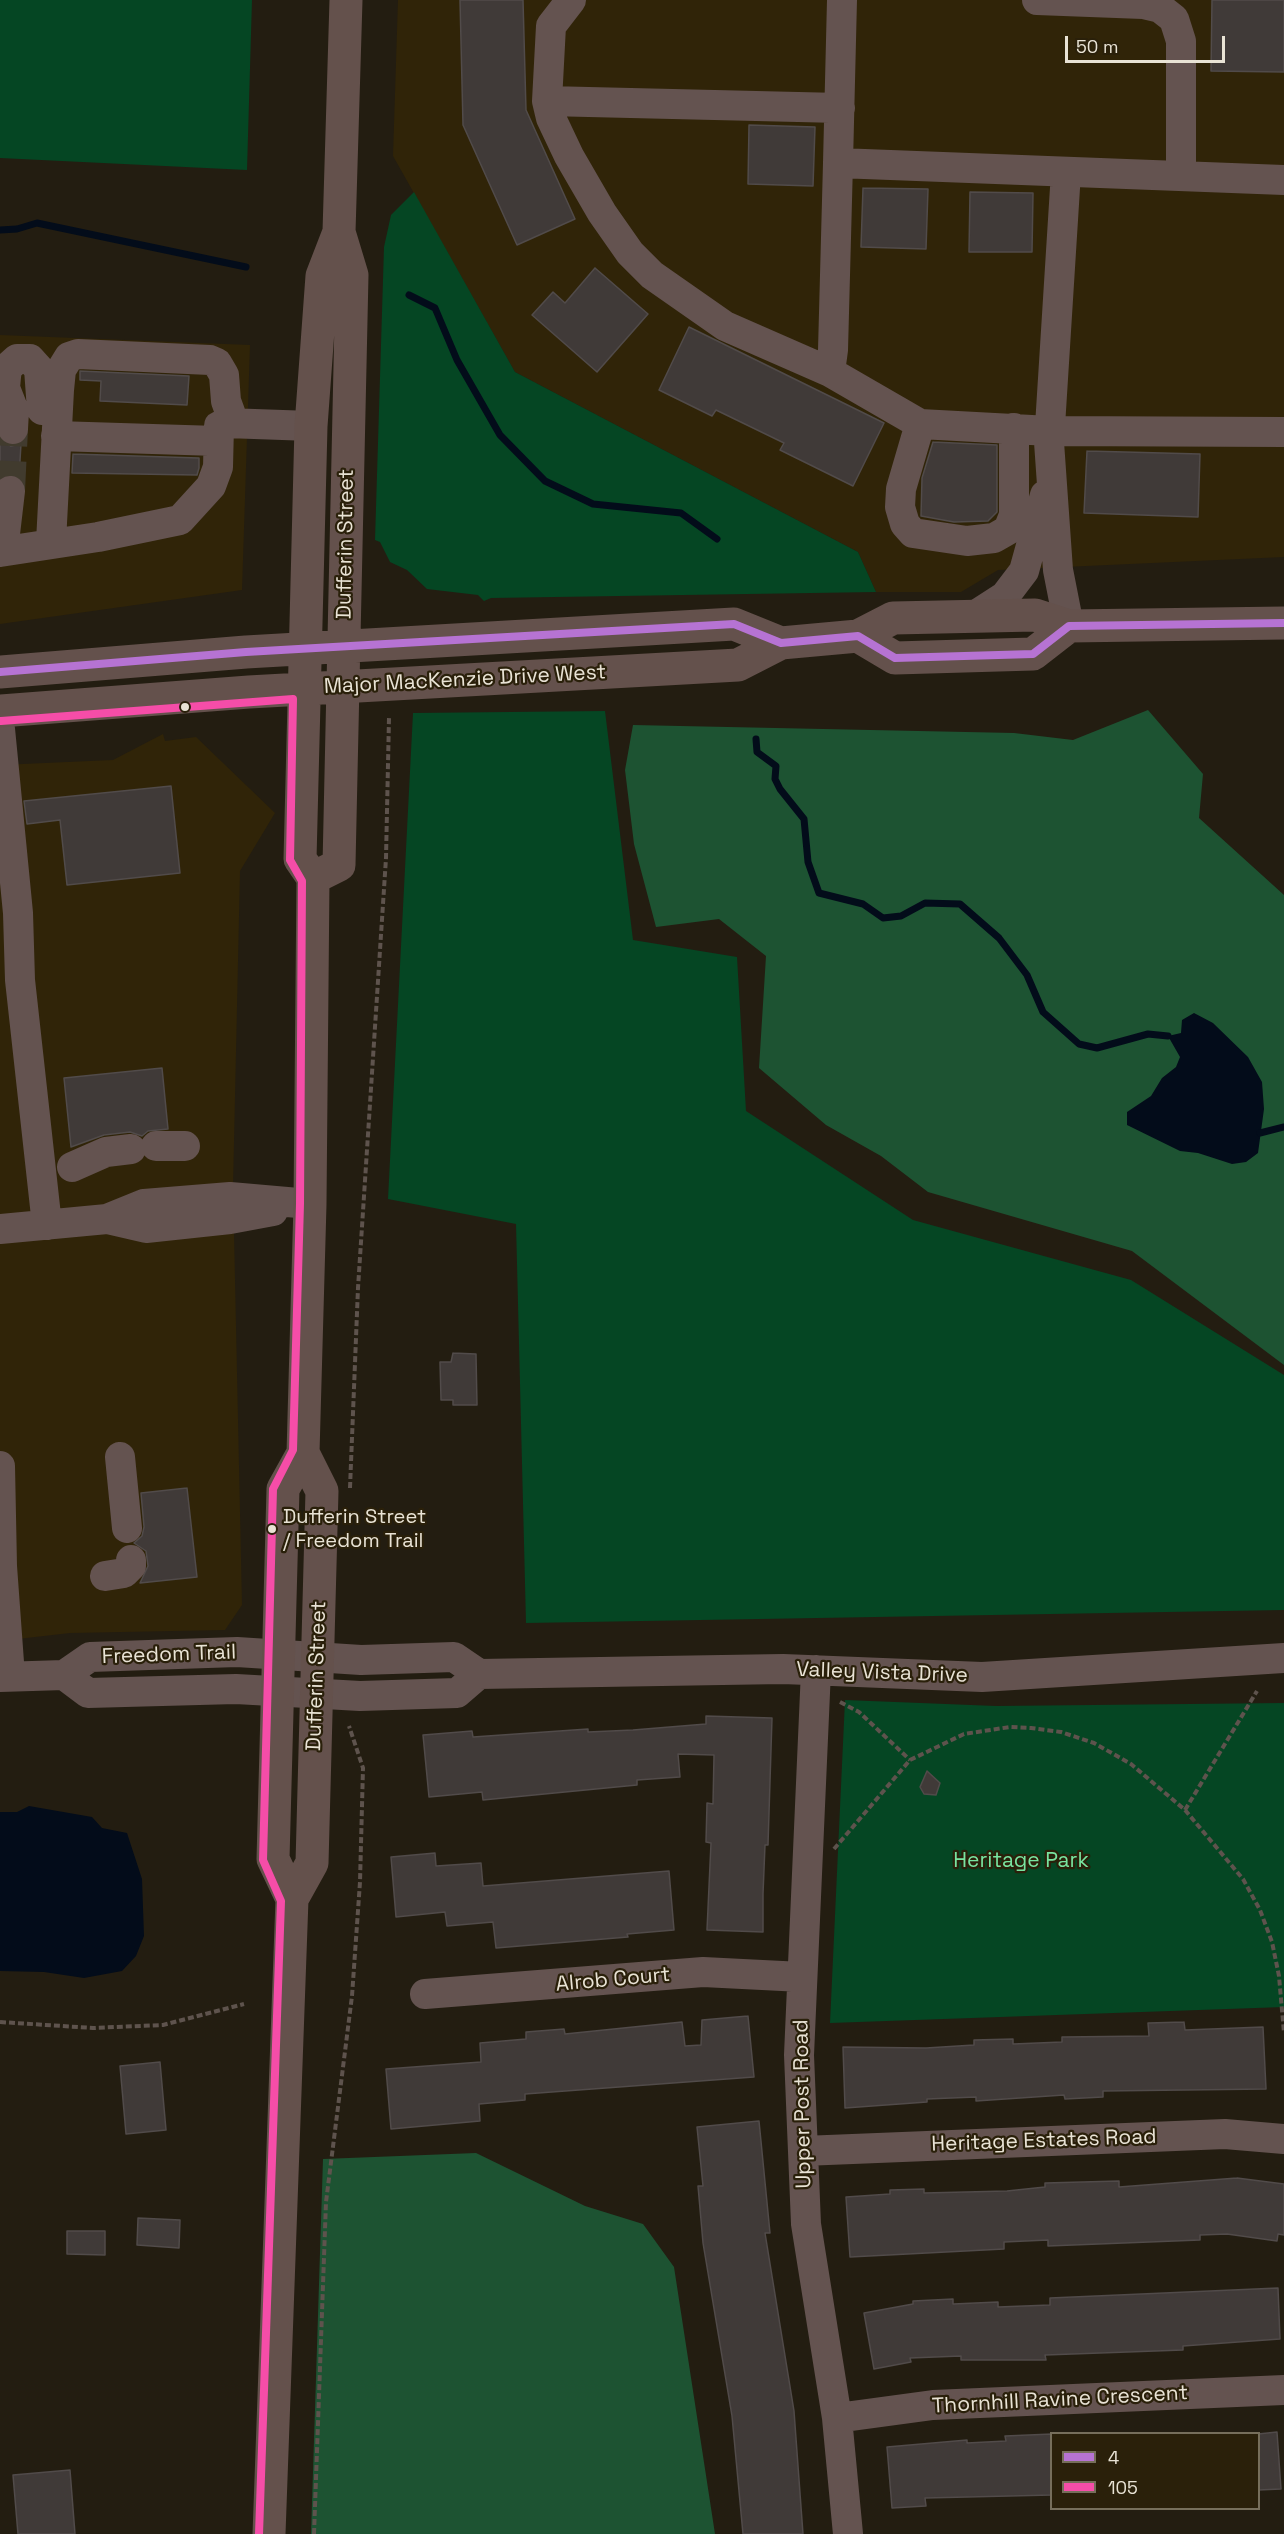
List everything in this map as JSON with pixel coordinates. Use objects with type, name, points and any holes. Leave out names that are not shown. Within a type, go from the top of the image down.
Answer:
[{"type":"main road","name":"Dufferin Street","points":[[313,878],[339,865],[352,275],[339,232],[346,0]]},
{"type":"main road","name":"Dufferin Street","points":[[292,1899],[273,1859],[283,1489],[303,1453],[310,1204],[313,878],[300,859],[311,426],[322,276],[339,232]]},
{"type":"main road","name":"Major MacKenzie Drive West","points":[[0,711],[80,703],[304,688],[738,664],[781,643],[858,636],[893,618],[1035,615],[1069,626],[1284,623]]},
{"type":"main road","name":"Major MacKenzie Drive West","points":[[0,672],[305,649],[734,624],[781,643]]},
{"type":"main road","points":[[858,636],[895,658],[1033,654],[1069,626]]},
{"type":"main road","name":"Dufferin Street","points":[[269,2534],[292,1899],[312,1863],[322,1491],[303,1453]]},
{"type":"street","points":[[571,0],[551,26],[547,101],[551,118],[569,156],[602,213],[630,253],[652,275],[725,326],[830,372],[920,424],[1050,431],[1284,432]]},
{"type":"street","points":[[830,372],[842,0]]},
{"type":"street","points":[[1037,0],[1143,4],[1160,8],[1174,19],[1181,41],[1181,176]]},
{"type":"street","points":[[547,101],[840,108]]},
{"type":"street","points":[[838,163],[1284,180]]},
{"type":"street","points":[[1066,172],[1050,431],[1058,570],[1069,626]]},
{"type":"street","points":[[10,491],[2,551],[51,542],[98,537],[180,520],[211,486],[218,467],[226,432],[226,401],[224,375],[217,363],[202,358],[78,354],[69,357],[61,369],[51,542]]},
{"type":"street","points":[[13,429],[14,411],[5,388],[6,377],[13,362],[22,358],[36,363],[39,369],[42,413],[56,436]]},
{"type":"street","points":[[920,424],[901,489],[900,507],[905,524],[914,533],[967,541],[994,538],[1008,530],[1014,515],[1014,428]]},
{"type":"street","points":[[56,436],[226,432],[311,426]]},
{"type":"street","points":[[974,616],[1005,596],[1024,571],[1052,466]]},
{"type":"street","points":[[0,729],[18,913],[20,980],[47,1225]]},
{"type":"street","points":[[72,1167],[106,1152],[185,1146]]},
{"type":"street","points":[[0,1229],[107,1219],[146,1228],[230,1219],[310,1204]]},
{"type":"street","points":[[120,1457],[127,1528]]},
{"type":"street","points":[[0,1466],[5,1676],[64,1675]]},
{"type":"street","points":[[105,1576],[124,1573],[131,1566],[131,1560]]},
{"type":"street","name":"Freedom Trail","points":[[316,1693],[236,1689],[88,1694],[64,1675],[90,1657],[237,1652],[317,1657]]},
{"type":"street","points":[[316,1693],[360,1696],[457,1693],[479,1674],[454,1657],[360,1660],[317,1657]]},
{"type":"street","name":"Valley Vista Drive","points":[[479,1674],[816,1670],[990,1676],[1284,1658]]},
{"type":"street","name":"Upper Post Road","points":[[816,1670],[799,2055],[809,2247],[837,2418],[848,2534]]},
{"type":"street","name":"Alrob Court","points":[[425,1994],[703,1972],[802,1977]]},
{"type":"street","name":"Heritage Estates Road","points":[[803,2151],[1225,2134],[1284,2139]]},
{"type":"street","name":"Thornhill Ravine Crescent","points":[[837,2418],[933,2405],[1284,2390]]},
{"type":"path","points":[[350,1495],[358,1288],[387,858],[389,718]]},
{"type":"path","points":[[1185,1810],[1257,1691]]},
{"type":"path","points":[[840,1702],[859,1712],[910,1760]]},
{"type":"path","points":[[314,2534],[326,2202],[352,1996],[360,1882],[363,1768],[349,1726]]},
{"type":"path","points":[[833,1850],[910,1760],[964,1734],[1010,1727],[1061,1732],[1094,1743],[1131,1764],[1185,1810],[1243,1879],[1260,1910],[1272,1942],[1279,1976],[1284,2033]]},
{"type":"path","points":[[0,2022],[93,2028],[163,2025],[244,2004]]},
{"type":"shaded area","points":[[398,0],[1284,0],[1284,557],[998,570],[961,592],[876,592],[858,552],[515,372],[393,156]]},
{"type":"shaded area","points":[[0,335],[250,345],[242,590],[0,624]]},
{"type":"shaded area","points":[[163,734],[165,741],[196,737],[275,813],[240,871],[233,1187],[242,1605],[225,1630],[70,1633],[0,1641],[0,765],[113,760]]},
{"type":"green space","points":[[0,0],[252,0],[247,170],[0,158]]},
{"type":"green space","points":[[414,192],[515,372],[858,552],[876,592],[491,598],[484,601],[478,595],[427,589],[407,570],[390,562],[380,542],[375,540],[384,247],[391,215]]},
{"type":"green space","points":[[1148,710],[1203,774],[1199,818],[1284,895],[1284,1365],[1132,1251],[928,1192],[881,1156],[826,1125],[759,1068],[766,956],[719,919],[656,927],[634,844],[625,770],[633,725],[1014,733],[1073,740]]},
{"type":"green space","points":[[605,711],[633,940],[737,957],[746,1111],[913,1220],[1131,1280],[1284,1375],[1284,1610],[526,1623],[516,1224],[388,1199],[413,713]]},
{"type":"green space","name":"Heritage Park","points":[[845,1700],[996,1706],[1284,1703],[1284,2007],[830,2023]]},
{"type":"green space","points":[[476,2153],[585,2206],[643,2224],[674,2267],[715,2534],[311,2534],[323,2159]]},
{"type":"water","points":[[1194,1013],[1213,1023],[1248,1057],[1262,1082],[1264,1109],[1258,1153],[1246,1162],[1232,1164],[1198,1153],[1180,1151],[1127,1125],[1127,1112],[1151,1096],[1162,1078],[1176,1067],[1180,1057],[1168,1036],[1181,1033],[1182,1020]]},
{"type":"water","points":[[29,1806],[92,1817],[102,1828],[127,1833],[142,1879],[144,1936],[136,1956],[122,1971],[84,1978],[44,1972],[0,1971],[0,1812],[17,1812]]},
{"type":"building","points":[[460,0],[523,0],[526,110],[575,219],[517,245],[463,125]]},
{"type":"building","points":[[1212,0],[1284,0],[1284,72],[1211,71]]},
{"type":"building","points":[[749,125],[815,127],[813,186],[748,184]]},
{"type":"building","points":[[863,188],[928,189],[926,249],[861,247]]},
{"type":"building","points":[[970,192],[1033,193],[1032,252],[969,252]]},
{"type":"building","points":[[595,268],[648,314],[597,372],[532,315],[553,292],[565,303]]},
{"type":"building","points":[[689,327],[884,423],[853,486],[780,450],[784,443],[716,410],[712,416],[659,390]]},
{"type":"building","points":[[80,371],[189,376],[187,405],[100,401],[101,381],[80,380]]},
{"type":"building","points":[[0,440],[11,446],[21,444],[19,477],[11,474],[0,478]]},
{"type":"building","points":[[933,442],[997,445],[997,512],[988,521],[954,522],[921,516],[922,478]]},
{"type":"building","points":[[1087,451],[1200,454],[1198,517],[1084,513]]},
{"type":"building","points":[[73,454],[199,458],[199,468],[197,475],[72,473]]},
{"type":"building","points":[[171,786],[180,873],[67,885],[60,820],[27,824],[24,801]]},
{"type":"building","points":[[162,1068],[168,1129],[148,1131],[142,1136],[130,1132],[104,1135],[71,1147],[64,1078]]},
{"type":"building","points":[[453,1353],[476,1354],[477,1405],[453,1405],[453,1400],[441,1400],[440,1362],[451,1362]]},
{"type":"building","points":[[187,1488],[197,1577],[140,1583],[148,1566],[146,1551],[134,1543],[142,1536],[144,1527],[141,1493]]},
{"type":"building","points":[[706,1716],[772,1718],[763,1932],[707,1930],[711,1843],[706,1842],[707,1803],[713,1804],[714,1755],[678,1754],[680,1777],[637,1780],[637,1785],[483,1800],[482,1792],[429,1797],[423,1735],[472,1731],[473,1737],[588,1729],[588,1732],[633,1730],[706,1724]]},
{"type":"building","points":[[927,1771],[940,1783],[936,1795],[924,1794],[920,1787]]},
{"type":"building","points":[[435,1853],[436,1866],[481,1863],[483,1886],[669,1871],[674,1930],[627,1934],[628,1937],[496,1948],[493,1922],[447,1926],[445,1912],[396,1917],[391,1857]]},
{"type":"building","points":[[748,2016],[754,2077],[525,2094],[525,2100],[479,2104],[480,2121],[391,2129],[386,2069],[481,2062],[480,2043],[526,2039],[526,2032],[564,2029],[565,2034],[682,2022],[685,2046],[701,2045],[702,2020]]},
{"type":"building","points":[[1184,2022],[1185,2030],[1263,2027],[1266,2089],[1103,2091],[1103,2097],[1065,2099],[1064,2095],[976,2101],[976,2097],[927,2099],[927,2102],[845,2108],[843,2047],[926,2048],[974,2045],[974,2040],[1013,2039],[1013,2044],[1062,2042],[1062,2037],[1149,2036],[1148,2023]]},
{"type":"building","points":[[160,2062],[166,2130],[126,2134],[120,2066]]},
{"type":"building","points":[[759,2121],[770,2233],[765,2233],[794,2411],[803,2534],[743,2534],[732,2416],[703,2243],[698,2186],[703,2186],[697,2127]]},
{"type":"building","points":[[1237,2178],[1284,2184],[1284,2235],[1278,2234],[1277,2241],[1227,2234],[1200,2235],[1200,2240],[1048,2246],[1048,2240],[1004,2242],[1004,2249],[850,2257],[846,2197],[890,2194],[890,2190],[924,2189],[924,2193],[1007,2191],[1045,2187],[1045,2183],[1119,2181],[1119,2187]]},
{"type":"building","points":[[138,2218],[180,2220],[179,2248],[137,2245]]},
{"type":"building","points":[[67,2231],[105,2231],[105,2255],[67,2254]]},
{"type":"building","points":[[1278,2288],[1280,2339],[1183,2346],[1183,2350],[1045,2355],[1046,2360],[961,2360],[961,2356],[910,2358],[911,2362],[874,2369],[864,2313],[913,2304],[913,2301],[953,2299],[953,2304],[998,2302],[998,2307],[1050,2305],[1050,2298]]},
{"type":"building","points":[[1277,2432],[1281,2489],[1260,2490],[1260,2434]]},
{"type":"building","points":[[1050,2434],[1050,2495],[925,2498],[926,2506],[892,2508],[887,2447],[967,2440],[967,2443],[1006,2441],[1005,2436]]},
{"type":"building","points":[[70,2470],[75,2534],[18,2534],[13,2475]]},
{"type":"waterway","points":[[0,230],[17,229],[37,223],[246,267]]},
{"type":"waterway","points":[[409,295],[435,308],[457,360],[500,435],[545,481],[593,504],[681,513],[717,539]]},
{"type":"waterway","points":[[756,739],[757,752],[776,766],[775,779],[780,789],[804,819],[808,862],[819,893],[863,904],[883,918],[901,916],[925,903],[960,904],[999,938],[1027,975],[1043,1012],[1079,1044],[1097,1048],[1148,1034],[1168,1036]]},
{"type":"waterway","points":[[1260,1133],[1284,1127]]},
{"type":"tunnel","points":[[10,491],[13,429]]},
{"type":"transit line","name":"4","points":[[0,672],[246,652],[734,624],[781,643],[858,636],[895,658],[1033,654],[1069,626],[1284,623]]},
{"type":"transit line","name":"105","points":[[1,721],[293,699],[290,860],[302,881],[300,1204],[293,1450],[273,1489],[263,1860],[281,1901],[259,2534]]},
{"type":"place","name":"Dufferin Street / Freedom Trail","points":[[272,1529]]}]
